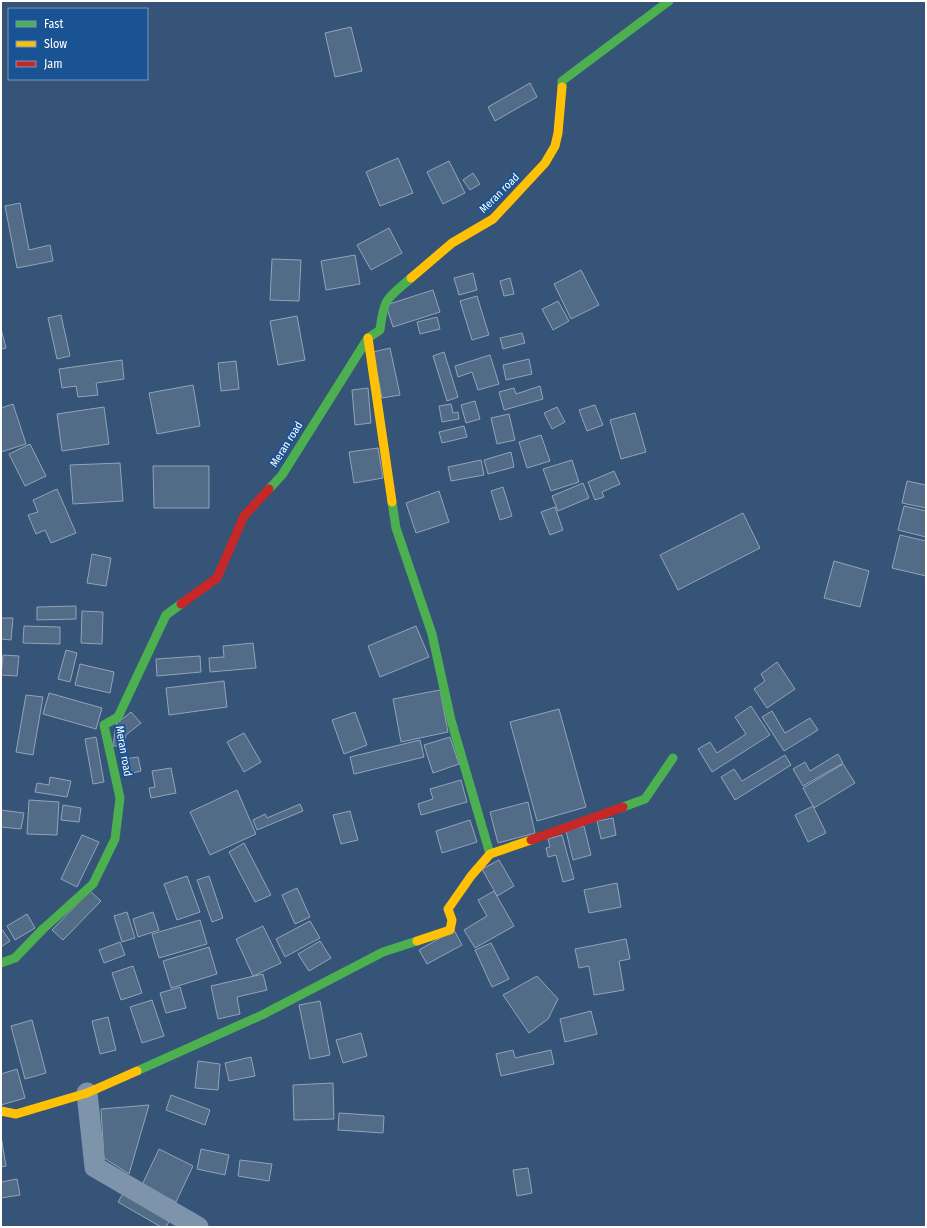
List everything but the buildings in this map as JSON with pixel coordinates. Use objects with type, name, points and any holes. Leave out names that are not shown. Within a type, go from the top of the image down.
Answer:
[{"type":"street","name":"Meran road","points":[[1,963],[5,963],[15,958],[43,929],[93,884],[115,839],[120,798],[104,725],[118,717],[166,615],[217,578],[244,516],[282,475],[368,338],[380,330],[383,307],[388,298],[452,243],[493,219],[545,163],[555,146],[558,133],[562,81],[669,1]]},
{"type":"street","points":[[368,338],[396,528],[432,634],[451,720],[490,854]]},
{"type":"street","points":[[1,1111],[16,1114],[87,1093],[262,1015],[383,952],[450,930],[452,920],[448,909],[480,864],[490,854],[646,799],[673,758]]},
{"type":"street","points":[[87,1093],[95,1167],[198,1227]]},
{"type":"traffic: fast","points":[[562,87],[562,81],[669,1]]},
{"type":"traffic: fast","points":[[269,489],[282,475],[368,338],[380,330],[383,311],[388,300],[411,278]]},
{"type":"traffic: fast","points":[[392,502],[396,528],[432,634],[451,720],[490,854]]},
{"type":"traffic: fast","points":[[1,963],[15,958],[43,929],[93,884],[115,839],[120,798],[104,725],[118,717],[166,615],[181,604]]},
{"type":"traffic: fast","points":[[623,807],[645,799],[673,758]]},
{"type":"traffic: fast","points":[[137,1071],[262,1015],[383,952],[417,941]]},
{"type":"traffic: slow","points":[[411,278],[452,243],[493,219],[545,163],[555,146],[558,133],[562,87]]},
{"type":"traffic: slow","points":[[368,338],[392,502]]},
{"type":"traffic: slow","points":[[417,941],[450,930],[452,920],[448,909],[471,876],[490,854],[531,840]]},
{"type":"traffic: slow","points":[[1,1111],[16,1114],[87,1093],[137,1071]]},
{"type":"traffic: jam","points":[[181,604],[217,578],[244,516],[269,489]]},
{"type":"traffic: jam","points":[[531,840],[623,807]]}]
